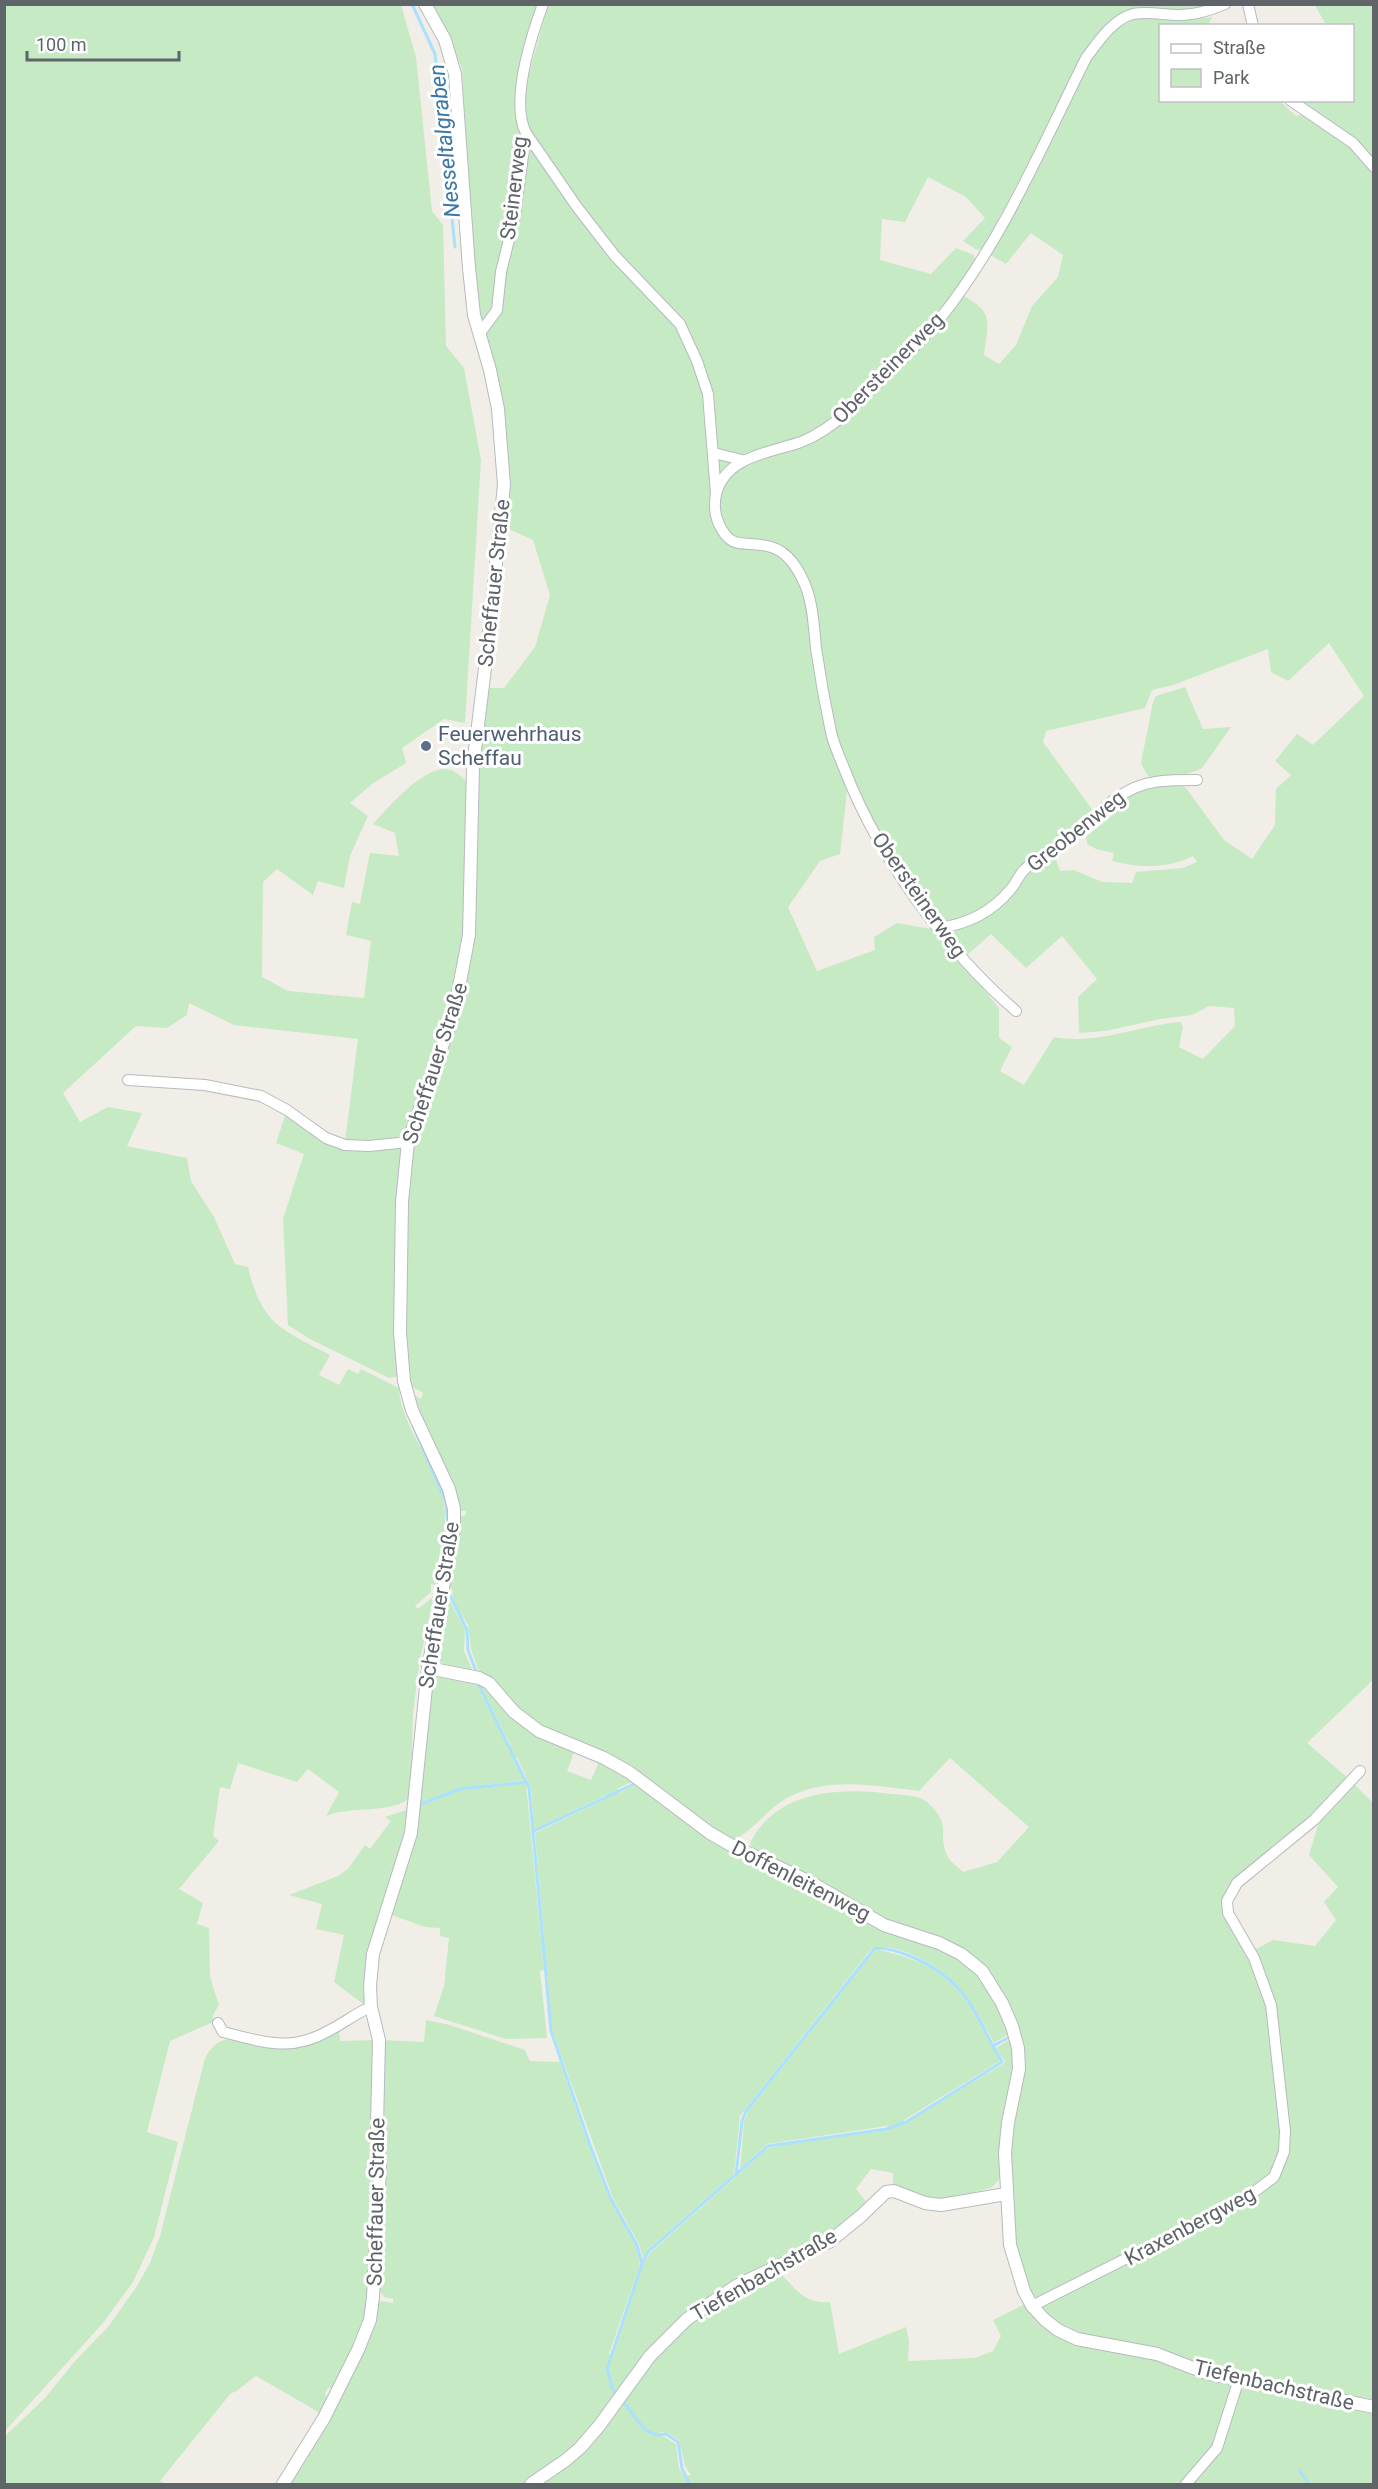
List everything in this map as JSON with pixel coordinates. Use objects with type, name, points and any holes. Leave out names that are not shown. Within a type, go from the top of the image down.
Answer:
[{"type":"street","name":"Scheffauer Straße","points":[[283,2484],[324,2418],[358,2350],[370,2320],[374,2296],[380,2179],[377,2125],[379,2040],[370,2007],[373,1954],[411,1833],[428,1668],[454,1529],[454,1509],[449,1489],[417,1420],[405,1381],[401,1308],[402,1202],[408,1142],[454,1013],[469,935],[473,766],[504,485],[498,409],[474,315],[455,74],[445,40],[425,4]]},
{"type":"street","name":"Steinerweg","points":[[480,333],[497,309],[501,272],[515,215],[526,133],[520,121],[523,80],[543,4]]},
{"type":"street","name":"Obersteinerweg","points":[[742,460],[818,434],[838,421],[919,343],[962,289],[1018,194],[1086,58],[1115,23],[1132,14],[1204,13],[1225,4]]},
{"type":"street","points":[[1248,4],[1252,24]]},
{"type":"street","points":[[1293,102],[1353,143],[1374,167]]},
{"type":"street","points":[[526,133],[577,207],[615,256],[680,324],[697,361],[708,394],[716,494]]},
{"type":"street","points":[[714,453],[742,460]]},
{"type":"street","points":[[716,494],[728,473],[742,460]]},
{"type":"street","name":"Obersteinerweg","points":[[716,494],[715,516],[725,537],[736,543],[771,547],[788,556],[800,573],[811,609],[832,736],[856,798],[892,865],[949,943],[992,991],[1016,1011]]},
{"type":"street","name":"Greobenweg","points":[[939,928],[959,925],[990,910],[998,904],[1023,871],[1037,859],[1078,834],[1105,807],[1139,783],[1197,780]]},
{"type":"street","points":[[128,1080],[205,1085],[261,1096],[287,1110],[326,1138],[345,1144],[369,1146],[408,1142]]},
{"type":"street","name":"Doffenleitenweg","points":[[428,1668],[479,1678],[489,1683],[514,1712],[539,1731],[604,1758],[629,1772],[710,1833],[813,1883],[884,1924],[939,1942],[962,1954],[982,1971],[1002,2003],[1018,2048],[1019,2069],[1008,2123],[1005,2153],[1006,2194]]},
{"type":"street","name":"Kraxenbergweg","points":[[1032,2306],[1246,2198],[1274,2177],[1284,2152],[1285,2131],[1270,2005],[1254,1958],[1228,1913],[1227,1901],[1237,1883],[1314,1820],[1360,1771]]},
{"type":"street","points":[[218,2023],[223,2032],[273,2045],[285,2045],[321,2035],[370,2007]]},
{"type":"street","name":"Tiefenbachstraße","points":[[531,2484],[580,2448],[615,2405],[650,2356],[687,2319],[736,2286],[829,2242],[886,2192],[894,2191],[925,2203],[941,2205],[1006,2194],[1010,2245],[1024,2291],[1032,2306],[1052,2325],[1077,2339],[1157,2354],[1206,2373],[1374,2407]]},
{"type":"street","points":[[1186,2484],[1217,2448],[1239,2379]]},
{"type":"green space","points":[[5,5],[401,5],[416,57],[432,211],[443,225],[446,346],[464,368],[481,460],[465,723],[444,719],[402,748],[406,763],[372,784],[350,803],[368,816],[350,856],[344,888],[318,881],[313,895],[277,869],[263,882],[262,977],[288,991],[364,998],[371,941],[346,935],[352,902],[360,904],[370,853],[399,856],[395,833],[373,824],[406,790],[427,774],[446,769],[453,771],[469,785],[464,938],[458,980],[434,1058],[405,1132],[384,1142],[345,1142],[358,1039],[234,1025],[189,1003],[187,1015],[167,1028],[136,1026],[63,1093],[80,1122],[108,1107],[142,1113],[127,1146],[187,1158],[191,1181],[214,1217],[235,1264],[248,1267],[260,1302],[267,1313],[286,1331],[330,1355],[319,1375],[339,1385],[348,1369],[358,1374],[361,1369],[399,1388],[401,1403],[412,1432],[440,1489],[444,1503],[445,1524],[435,1585],[431,1584],[431,1592],[415,1606],[418,1609],[434,1596],[420,1660],[413,1713],[411,1796],[395,1806],[347,1811],[326,1816],[339,1792],[308,1769],[297,1782],[238,1763],[230,1789],[220,1787],[213,1836],[219,1841],[179,1889],[203,1903],[197,1924],[209,1928],[210,1977],[219,2005],[213,2015],[213,2022],[170,2041],[147,2132],[178,2142],[154,2237],[133,2282],[103,2323],[5,2431]]},
{"type":"green space","points":[[430,5],[540,5],[526,44],[520,76],[528,77],[548,5],[1215,5],[1207,9],[1192,11],[1135,12],[1115,20],[1096,38],[1086,52],[983,249],[977,250],[963,241],[985,218],[966,197],[928,177],[905,222],[882,219],[880,260],[931,274],[956,248],[974,255],[975,261],[953,295],[915,340],[840,415],[825,426],[800,438],[743,454],[745,463],[805,445],[835,428],[930,336],[962,295],[973,301],[985,313],[987,334],[984,355],[999,364],[1016,345],[1032,306],[1058,277],[1063,255],[1031,233],[1006,264],[987,253],[1045,149],[1085,67],[1099,45],[1112,31],[1138,18],[1190,20],[1212,17],[1208,24],[1159,24],[1159,102],[1281,102],[1296,116],[1314,113],[1298,102],[1354,102],[1354,24],[1325,24],[1315,5],[1373,5],[1373,1680],[1307,1743],[1349,1779],[1314,1816],[1249,1868],[1229,1894],[1223,1910],[1247,1954],[1273,1940],[1315,1946],[1336,1920],[1324,1902],[1338,1887],[1309,1855],[1320,1819],[1353,1783],[1373,1803],[1373,2403],[1211,2369],[1159,2351],[1072,2333],[1045,2317],[1040,2309],[1044,2304],[1248,2201],[1274,2180],[1279,2160],[1264,2183],[1245,2197],[1043,2298],[1032,2297],[1020,2270],[1009,2201],[1008,2147],[1012,2113],[1021,2080],[1022,2050],[1014,2020],[1000,1992],[982,1968],[953,1946],[928,1934],[873,1916],[812,1880],[757,1854],[750,1843],[761,1825],[776,1812],[793,1802],[832,1792],[872,1792],[910,1796],[927,1802],[940,1817],[944,1847],[948,1857],[963,1872],[997,1862],[1029,1827],[950,1758],[919,1791],[849,1784],[814,1788],[798,1793],[782,1801],[745,1833],[731,1841],[630,1768],[556,1737],[533,1724],[502,1691],[480,1675],[471,1649],[468,1625],[454,1603],[452,1589],[448,1586],[458,1542],[459,1517],[466,1515],[466,1511],[460,1511],[456,1490],[428,1436],[413,1395],[421,1399],[423,1393],[411,1386],[406,1351],[408,1184],[412,1143],[421,1113],[453,1032],[472,954],[476,902],[476,821],[481,688],[504,688],[535,647],[550,595],[533,540],[502,526],[506,455],[476,316],[462,69],[450,38]],"holes":[[[792,553],[808,585],[813,602],[826,692],[838,741],[855,788],[876,832],[916,895],[933,915],[948,922],[972,916],[992,905],[1038,855],[1083,825],[1094,812],[1043,742],[1046,731],[1145,708],[1152,690],[1173,685],[1268,649],[1271,672],[1288,681],[1329,643],[1364,696],[1313,745],[1297,734],[1275,761],[1291,775],[1276,789],[1275,825],[1252,859],[1224,840],[1186,788],[1171,783],[1154,785],[1123,799],[1122,807],[1086,837],[1087,844],[1096,849],[1114,853],[1112,861],[1122,863],[1143,866],[1164,865],[1193,856],[1197,862],[1183,868],[1136,872],[1132,883],[1102,882],[1074,870],[1060,871],[1054,853],[1036,865],[1010,897],[994,912],[957,930],[949,938],[965,957],[991,934],[1026,968],[1062,936],[1097,979],[1078,997],[1079,1033],[1105,1031],[1160,1019],[1192,1015],[1209,1006],[1234,1008],[1235,1026],[1203,1059],[1179,1047],[1183,1026],[1180,1022],[1086,1039],[1054,1037],[1024,1085],[1000,1071],[1012,1047],[999,1038],[999,1008],[939,934],[931,929],[897,923],[874,937],[875,950],[817,971],[788,907],[820,861],[840,854],[847,791],[831,742],[818,686],[803,591],[796,575],[787,563]]]},
{"type":"green space","points":[[1185,687],[1203,729],[1231,727],[1202,768],[1178,776],[1153,778],[1147,774],[1141,763],[1153,702],[1156,696]]},
{"type":"green space","points":[[286,1113],[325,1141],[399,1148],[401,1153],[399,1373],[396,1377],[389,1378],[310,1339],[288,1325],[283,1219],[304,1154],[276,1143]]},
{"type":"green space","points":[[446,1593],[465,1630],[464,1651],[474,1673],[449,1669],[435,1657]]},
{"type":"green space","points":[[437,1675],[461,1681],[476,1680],[508,1747],[511,1746],[480,1685],[575,1750],[567,1771],[591,1780],[600,1760],[636,1780],[617,1789],[619,1793],[639,1783],[718,1842],[934,1944],[978,1972],[993,1991],[1010,2033],[994,2043],[962,1991],[953,1981],[929,1963],[903,1951],[887,1947],[872,1948],[740,2116],[734,2174],[648,2250],[643,2258],[639,2244],[613,2198],[552,2030],[535,1833],[607,1798],[606,1795],[534,1830],[531,1788],[517,1757],[514,1759],[526,1780],[460,1788],[418,1804],[433,1677]]},
{"type":"green space","points":[[526,1783],[544,1970],[540,1971],[547,2038],[506,2039],[434,2016],[444,1986],[449,1938],[440,1936],[440,1928],[425,1927],[389,1914],[418,1807],[461,1790]]},
{"type":"green space","points":[[407,1810],[410,1815],[365,2004],[363,2004],[334,1982],[344,1935],[316,1929],[322,1904],[289,1895],[338,1876],[348,1869],[365,1845],[370,1849],[391,1821],[385,1817]]},
{"type":"green space","points":[[879,1950],[925,1965],[942,1976],[967,2002],[1000,2061],[904,2120],[904,2123],[1003,2064],[1005,2062],[996,2048],[1012,2038],[1015,2067],[1002,2172],[998,2181],[991,2188],[940,2201],[925,2200],[893,2187],[893,2173],[871,2169],[856,2189],[868,2204],[823,2241],[684,2316],[577,2447],[525,2484],[288,2484],[377,2305],[381,2301],[393,2303],[393,2299],[384,2297],[378,2288],[383,2040],[424,2042],[426,2020],[450,2025],[525,2050],[530,2061],[560,2062],[583,2131],[603,2181],[639,2256],[640,2265],[609,2354],[611,2357],[642,2267],[650,2253],[768,2148],[889,2130],[887,2126],[767,2144],[740,2169],[744,2122],[748,2111],[874,1951]]},
{"type":"green space","points":[[339,2029],[340,2041],[376,2040],[377,2181],[369,2306],[363,2331],[334,2388],[328,2388],[325,2394],[328,2399],[320,2413],[256,2376],[231,2393],[160,2481],[165,2484],[5,2484],[5,2436],[45,2398],[75,2361],[108,2327],[150,2263],[160,2236],[205,2058],[213,2047],[222,2041],[232,2039],[278,2048],[291,2047]]},
{"type":"green space","points":[[773,2273],[780,2273],[807,2298],[830,2302],[839,2354],[906,2327],[909,2341],[908,2361],[975,2358],[993,2351],[1001,2336],[993,2320],[1025,2304],[1049,2330],[1148,2355],[1224,2381],[1231,2385],[1233,2391],[1230,2399],[1249,2385],[1373,2412],[1373,2484],[535,2484],[564,2465],[651,2359],[711,2304]],"holes":[[[661,2432],[668,2433],[679,2440],[685,2466],[691,2475],[684,2476],[679,2468],[676,2444],[665,2437],[656,2435]]]},
{"type":"waterway","name":"Nesseltalgraben","points":[[412,4],[435,54],[455,247]]},
{"type":"waterway","points":[[413,1426],[446,1502],[448,1525],[443,1553]]},
{"type":"waterway","points":[[447,1589],[467,1630],[468,1650],[477,1674]]},
{"type":"waterway","points":[[478,1683],[529,1788],[551,2031],[611,2199],[637,2245],[642,2264]]},
{"type":"waterway","points":[[419,1805],[460,1789],[527,1782]]},
{"type":"waterway","points":[[534,1831],[636,1783]]},
{"type":"waterway","points":[[736,2175],[742,2121],[746,2111],[874,1949],[887,1949],[910,1956],[927,1964],[952,1982],[970,2003],[993,2046]]},
{"type":"waterway","points":[[617,2394],[613,2390],[607,2369],[648,2252],[768,2146],[887,2129],[906,2122],[1002,2062],[993,2046],[1011,2036]]},
{"type":"waterway","points":[[621,2399],[645,2430],[657,2435],[666,2434],[678,2442],[682,2468],[689,2484]]},
{"type":"waterway","points":[[1299,2470],[1309,2484]]},
{"type":"place","name":"Feuerwehrhaus Scheffau","points":[[426,746]]}]
